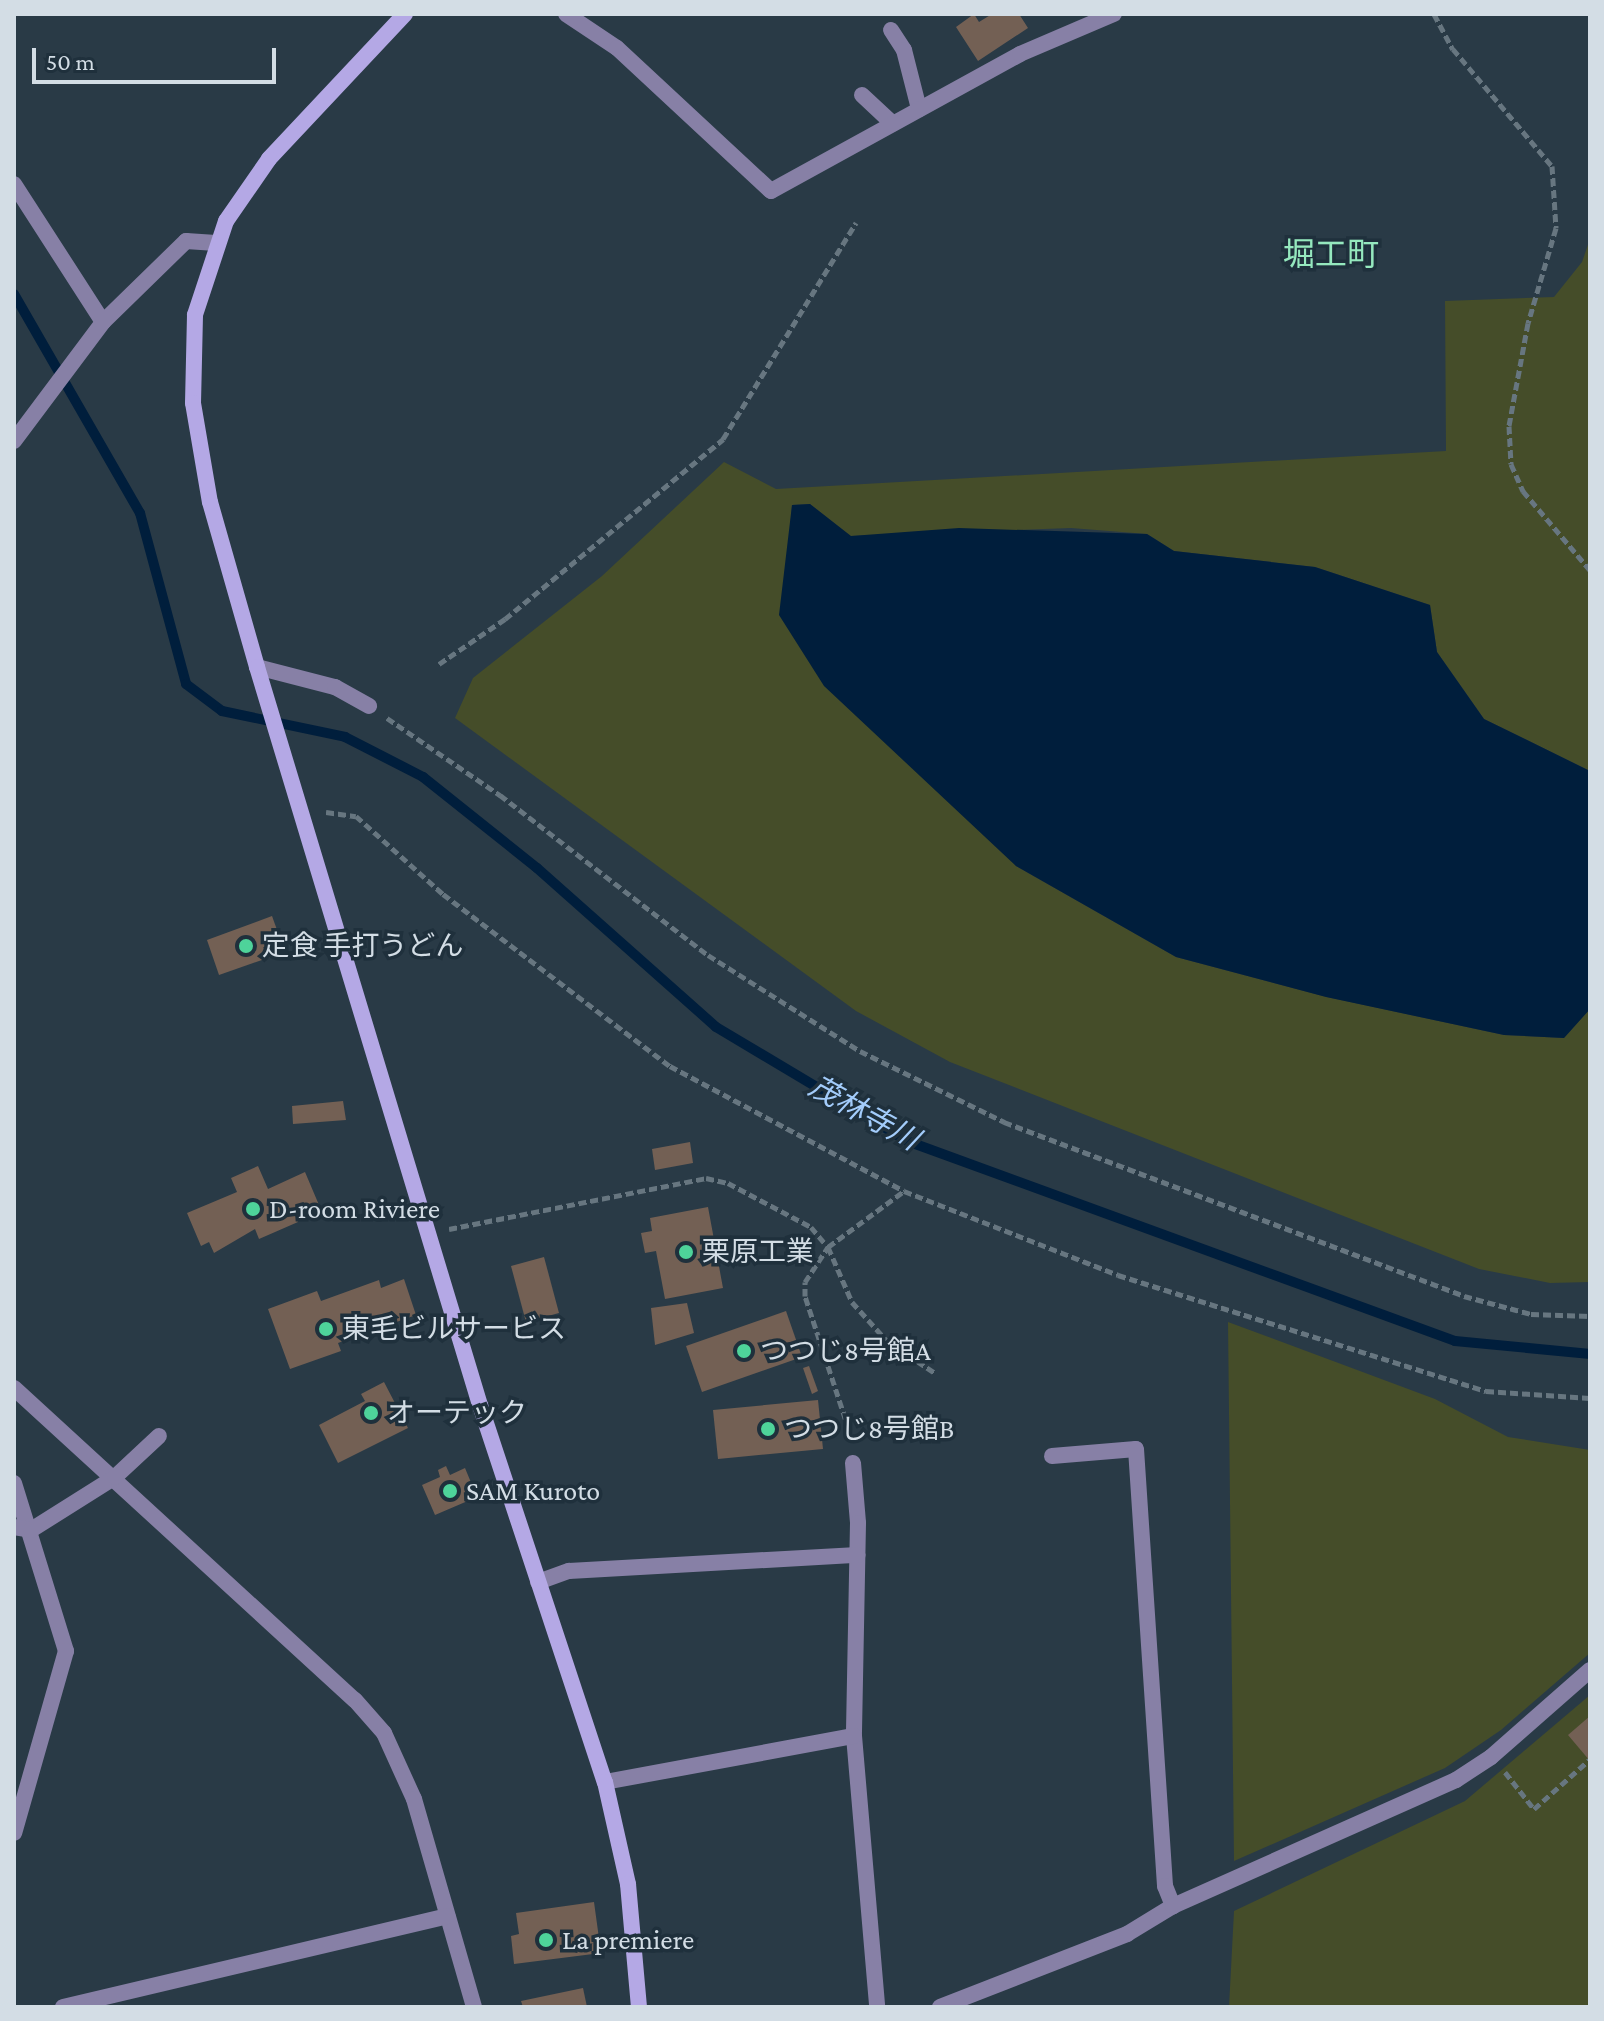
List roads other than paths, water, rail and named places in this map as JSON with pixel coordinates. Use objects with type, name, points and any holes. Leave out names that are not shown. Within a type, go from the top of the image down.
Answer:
[{"type":"street","points":[[405,14],[269,159],[216,243],[195,315],[193,403],[210,502],[257,667],[428,1233],[605,1782],[628,1884],[639,2007]]},
{"type":"street","points":[[566,14],[617,48],[771,191],[1020,54],[1114,14]]},
{"type":"street","points":[[891,30],[904,50],[919,109]]},
{"type":"street","points":[[862,95],[893,124]]},
{"type":"street","points":[[14,184],[98,329]]},
{"type":"street","points":[[14,441],[98,329],[186,241],[216,243]]},
{"type":"street","points":[[257,667],[335,687],[369,706]]},
{"type":"street","points":[[14,1388],[115,1477],[384,1733],[414,1799],[474,2007]]},
{"type":"street","points":[[14,1527],[31,1530],[115,1477],[159,1436]]},
{"type":"street","points":[[1052,1456],[1136,1449],[1165,1886],[1173,1906]]},
{"type":"street","points":[[853,1463],[858,1555],[854,1736],[877,2007]]},
{"type":"street","points":[[14,1483],[66,1651],[14,1833]]},
{"type":"street","points":[[538,1582],[569,1571],[858,1555]]},
{"type":"street","points":[[940,2007],[1127,1934],[1173,1906],[1442,1787],[1491,1757],[1590,1670]]},
{"type":"street","points":[[605,1782],[854,1736]]},
{"type":"street","points":[[63,2007],[447,1916]]},
{"type":"water","points":[[810,504],[851,536],[959,528],[1147,534],[1174,551],[1315,567],[1430,605],[1437,652],[1484,719],[1590,771],[1590,1009],[1564,1038],[1504,1035],[1326,997],[1176,957],[1016,866],[824,686],[779,615],[792,505]]},
{"type":"waterway","name":"茂林寺川","points":[[14,294],[140,513],[186,684],[222,711],[345,737],[423,777],[537,868],[716,1027],[907,1141],[1455,1341],[1590,1354]]},
{"type":"place","name":"定食 手打うどん","points":[[246,946]]},
{"type":"place","name":"D-room Riviere","points":[[253,1209]]},
{"type":"place","name":"栗原工業","points":[[686,1252]]},
{"type":"place","name":"東毛ビルサービス","points":[[326,1329]]},
{"type":"place","name":"つつじ8号館A","points":[[744,1351]]},
{"type":"place","name":"オーテック","points":[[371,1413]]},
{"type":"place","name":"つつじ8号館B","points":[[768,1429]]},
{"type":"place","name":"SAM Kuroto","points":[[450,1491]]},
{"type":"place","name":"La premiere","points":[[546,1940]]},
{"type":"district","name":"堀工町","points":[[1331,254]]}]
